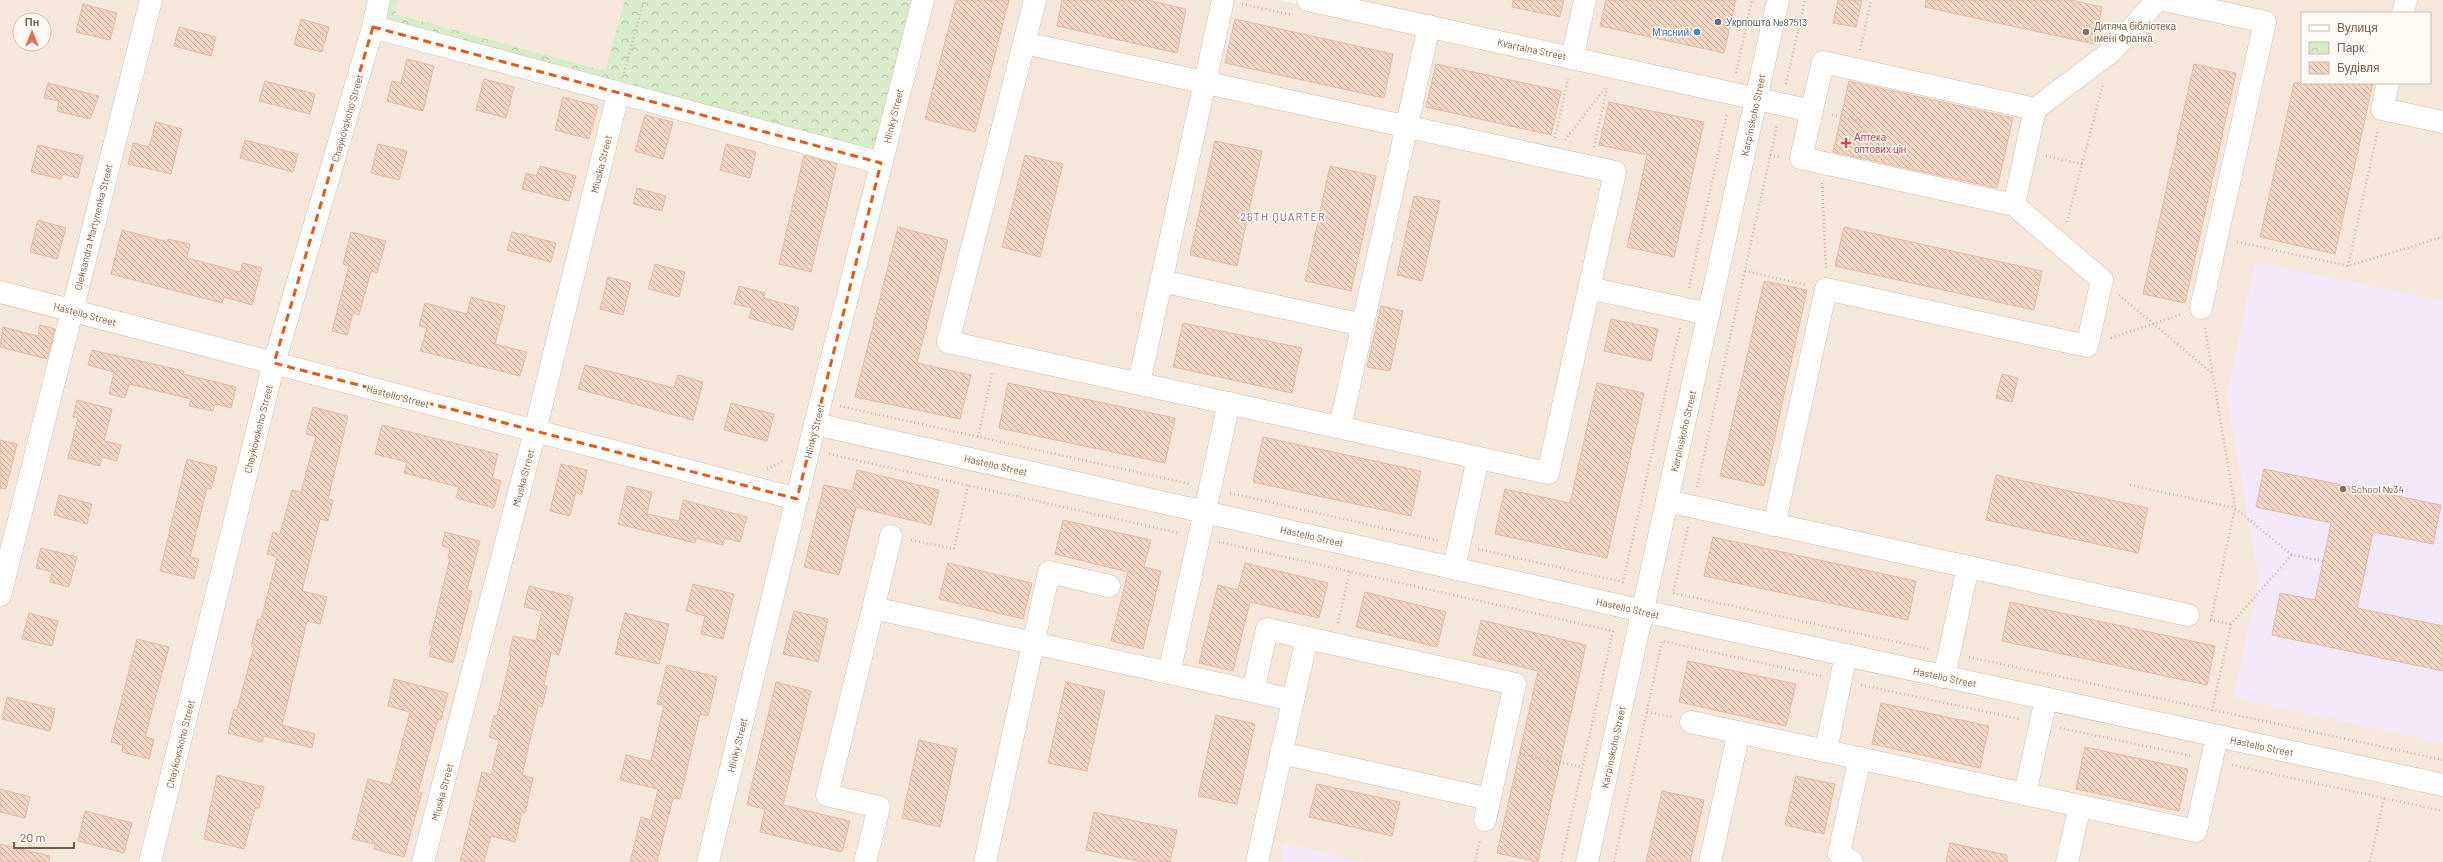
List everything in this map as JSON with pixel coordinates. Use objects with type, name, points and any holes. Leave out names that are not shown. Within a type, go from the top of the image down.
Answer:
[{"type":"street","name":"Oleksandra Martynenka Street","points":[[0,595],[151,0]]},
{"type":"street","name":"Chaykovskoho Street","points":[[150,862],[274,364],[373,27],[379,0]]},
{"type":"street","name":"Hlinky Street","points":[[708,862],[815,424],[922,0]]},
{"type":"street","points":[[1024,43],[1615,172],[1548,473],[948,342],[1024,43],[1035,0]]},
{"type":"street","points":[[1138,383],[1223,0]]},
{"type":"street","name":"Kvartalna Street","points":[[1308,0],[1429,26],[1571,67],[1756,98],[1812,111]]},
{"type":"street","points":[[1571,67],[1585,0]]},
{"type":"street","name":"Karpinskoho Street","points":[[1587,862],[1778,0]]},
{"type":"street","points":[[2014,205],[2035,109],[2112,51],[2157,0]]},
{"type":"street","points":[[2164,0],[2225,7],[2265,22],[2201,308]]},
{"type":"street","points":[[2403,12],[2406,0]]},
{"type":"street","points":[[1340,427],[1429,26]]},
{"type":"street","points":[[373,27],[618,94],[881,163]]},
{"type":"street","points":[[1774,524],[1826,289],[2087,346],[2102,280],[2014,205],[1801,158],[1823,62],[2035,109]]},
{"type":"street","points":[[2388,84],[2382,109],[2443,122]]},
{"type":"street","name":"Miuska Street","points":[[424,862],[535,431],[618,94]]},
{"type":"street","points":[[1161,281],[1363,325]]},
{"type":"street","points":[[1589,288],[1709,314]]},
{"type":"street","name":"Hastello Street","points":[[0,292],[797,499]]},
{"type":"street","points":[[1169,673],[1229,403]]},
{"type":"street","name":"Hastello Street","points":[[815,424],[1643,611],[2443,785]]},
{"type":"street","points":[[1454,568],[1478,458]]},
{"type":"street","points":[[1667,501],[2188,615]]},
{"type":"street","points":[[866,862],[879,807],[827,795],[891,536]]},
{"type":"street","points":[[1944,677],[1968,567]]},
{"type":"street","points":[[986,862],[1049,572],[1109,586]]},
{"type":"street","points":[[873,608],[1293,700]]},
{"type":"street","points":[[1253,691],[1267,629],[1515,684],[1487,810],[1281,754]]},
{"type":"street","points":[[1257,862],[1307,638]]},
{"type":"street","points":[[1826,750],[1846,655]]},
{"type":"street","points":[[2025,794],[2046,699]]},
{"type":"street","points":[[1691,722],[2196,831],[2212,735]]},
{"type":"street","points":[[1710,862],[1739,732]]},
{"type":"street","points":[[1852,862],[1839,853],[1860,758]]},
{"type":"street","points":[[2068,862],[2080,806]]},
{"type":"path","points":[[618,94],[644,0]]},
{"type":"path","points":[[1736,75],[1752,0]]},
{"type":"path","points":[[1786,86],[1805,0]]},
{"type":"path","points":[[1856,70],[1871,0]]},
{"type":"path","points":[[1551,158],[1571,67]]},
{"type":"path","points":[[2061,245],[2104,81]]},
{"type":"path","points":[[1551,158],[1608,85],[1590,167]]},
{"type":"path","points":[[2348,266],[2382,109]]},
{"type":"path","points":[[1623,582],[1728,111]]},
{"type":"path","points":[[1812,111],[1861,121]]},
{"type":"path","points":[[1778,121],[1673,593],[2443,760]]},
{"type":"path","points":[[2026,152],[2082,164]]},
{"type":"path","points":[[1745,271],[1826,289],[1821,163]]},
{"type":"path","points":[[2217,238],[2348,266],[2443,236]]},
{"type":"path","points":[[2102,280],[2213,374]]},
{"type":"path","points":[[2087,346],[2201,308],[2235,508],[2211,620]]},
{"type":"path","points":[[978,437],[996,352]]},
{"type":"path","points":[[736,483],[809,450]]},
{"type":"path","points":[[891,536],[954,550],[968,485]]},
{"type":"path","points":[[2130,485],[2235,508],[2292,555],[2323,561]]},
{"type":"path","points":[[2212,735],[2212,710],[2231,624],[2292,555]]},
{"type":"path","points":[[1334,644],[1350,571]]},
{"type":"path","points":[[1561,862],[1613,631]]},
{"type":"path","points":[[1614,862],[1662,641]]},
{"type":"path","points":[[1500,750],[1582,767]]},
{"type":"path","points":[[2370,862],[2384,798]]},
{"type":"highlighted area","points":[[373,27],[881,163],[797,499],[274,363]]},
{"type":"shaded area","points":[[0,0],[917,0],[702,862],[0,862]]},
{"type":"shaded area","points":[[927,0],[1280,0],[1746,103],[1638,603],[822,420]]},
{"type":"shaded area","points":[[1336,0],[1769,0],[1749,90]]},
{"type":"shaded area","points":[[1787,0],[2443,0],[2443,775],[1651,606]]},
{"type":"shaded area","name":"School №34","points":[[2255,262],[2443,301],[2443,743],[2233,698],[2259,582],[2227,396]]},
{"type":"shaded area","points":[[819,432],[1635,616],[1581,862],[715,862]]},
{"type":"shaded area","points":[[1648,618],[2443,795],[2443,862],[1594,862]]},
{"type":"shaded area","points":[[1285,844],[1365,862],[1281,862]]},
{"type":"green space","points":[[386,0],[398,0],[395,14],[605,71],[625,0],[917,0],[878,156],[380,24]]},
{"type":"building","points":[[956,0],[1009,0],[975,132],[925,119]]},
{"type":"building","points":[[1062,0],[1147,0],[1186,9],[1177,53],[1057,26]]},
{"type":"building","points":[[1513,0],[1564,0],[1560,17],[1512,7]]},
{"type":"building","points":[[1606,0],[1736,0],[1724,53],[1600,26]]},
{"type":"building","points":[[1838,0],[1862,0],[1856,27],[1833,23]]},
{"type":"building","points":[[1926,0],[2071,0],[2102,7],[2094,44],[1925,7]]},
{"type":"building","points":[[83,4],[117,13],[110,40],[76,32]]},
{"type":"building","points":[[301,19],[329,27],[322,52],[294,45]]},
{"type":"building","points":[[1235,19],[1393,54],[1384,98],[1225,63]]},
{"type":"building","points":[[179,27],[216,37],[211,56],[174,46]]},
{"type":"building","points":[[407,59],[434,66],[423,111],[387,101],[392,81],[401,83]]},
{"type":"building","points":[[1436,64],[1561,91],[1551,135],[1426,107]]},
{"type":"building","points":[[2194,64],[2236,73],[2185,303],[2143,294]]},
{"type":"building","points":[[484,79],[514,87],[506,118],[476,110]]},
{"type":"building","points":[[265,81],[315,94],[310,114],[259,101]]},
{"type":"building","points":[[1849,81],[2013,118],[1997,188],[1833,152]]},
{"type":"building","points":[[48,83],[99,96],[90,119],[57,111],[59,101],[44,98]]},
{"type":"building","points":[[2294,83],[2373,84],[2335,254],[2260,237]]},
{"type":"building","points":[[563,97],[598,106],[589,139],[555,130]]},
{"type":"building","points":[[1609,102],[1704,122],[1674,257],[1627,247],[1647,155],[1599,145]]},
{"type":"building","points":[[645,115],[673,122],[663,159],[635,151]]},
{"type":"building","points":[[156,122],[182,129],[171,174],[128,164],[133,143],[149,147]]},
{"type":"building","points":[[245,140],[298,154],[293,172],[240,158]]},
{"type":"building","points":[[1215,141],[1262,151],[1237,266],[1190,255]]},
{"type":"building","points":[[378,144],[407,151],[399,180],[371,173]]},
{"type":"building","points":[[726,144],[756,152],[750,178],[720,170]]},
{"type":"building","points":[[38,145],[83,156],[78,178],[62,174],[61,179],[31,172]]},
{"type":"building","points":[[804,155],[837,164],[811,272],[779,264]]},
{"type":"building","points":[[1025,155],[1063,164],[1040,257],[1002,247]]},
{"type":"building","points":[[540,166],[576,176],[569,201],[522,189],[526,173],[537,176]]},
{"type":"building","points":[[1330,166],[1376,176],[1351,291],[1305,281]]},
{"type":"building","points":[[637,188],[666,196],[662,211],[633,204]]},
{"type":"building","points":[[1414,196],[1440,201],[1422,281],[1397,275]]},
{"type":"building","points":[[38,220],[66,228],[57,259],[30,252]]},
{"type":"building","points":[[898,227],[948,240],[917,363],[971,375],[960,419],[855,397]]},
{"type":"building","points":[[1844,227],[2042,271],[2034,310],[1835,266]]},
{"type":"building","points":[[122,230],[168,242],[168,239],[190,244],[187,258],[240,272],[243,263],[262,268],[252,305],[224,297],[222,303],[111,274]]},
{"type":"building","points":[[351,232],[386,241],[377,273],[371,271],[359,315],[353,313],[347,335],[332,331],[349,266],[343,264]]},
{"type":"building","points":[[512,232],[556,243],[551,262],[507,250]]},
{"type":"building","points":[[655,264],[685,272],[679,297],[648,289]]},
{"type":"building","points":[[608,277],[631,283],[623,315],[600,309]]},
{"type":"building","points":[[1764,281],[1807,290],[1764,486],[1720,476]]},
{"type":"building","points":[[739,286],[765,293],[764,298],[799,308],[793,330],[749,318],[752,308],[734,304]]},
{"type":"building","points":[[471,297],[505,306],[495,344],[527,352],[520,376],[420,351],[427,328],[419,326],[425,303],[467,314]]},
{"type":"building","points":[[1381,306],[1403,311],[1390,371],[1367,367]]},
{"type":"building","points":[[1611,319],[1658,329],[1651,361],[1604,351]]},
{"type":"building","points":[[1183,323],[1302,348],[1292,393],[1173,367]]},
{"type":"building","points":[[40,325],[55,329],[47,359],[0,347],[3,327],[38,336]]},
{"type":"building","points":[[92,350],[184,371],[183,374],[236,387],[231,408],[215,404],[213,411],[189,406],[191,399],[129,384],[125,398],[109,394],[114,372],[88,365]]},
{"type":"building","points":[[585,365],[674,388],[678,375],[703,382],[693,420],[578,389]]},
{"type":"building","points":[[2002,374],[2018,378],[2012,402],[1996,398]]},
{"type":"building","points":[[1008,383],[1175,418],[1165,463],[999,428]]},
{"type":"building","points":[[1597,383],[1644,393],[1607,558],[1495,534],[1505,489],[1570,503]]},
{"type":"building","points":[[77,400],[112,409],[104,441],[121,445],[117,461],[102,457],[100,466],[68,458],[78,418],[73,417]]},
{"type":"building","points":[[731,403],[774,414],[767,441],[724,430]]},
{"type":"building","points":[[313,407],[348,416],[328,499],[333,500],[328,521],[320,519],[302,591],[327,597],[320,624],[307,621],[282,725],[315,734],[312,748],[264,736],[262,742],[228,733],[234,709],[237,710],[254,647],[251,646],[258,619],[261,620],[277,557],[267,554],[273,532],[280,534],[292,490],[301,492],[316,436],[306,434]]},
{"type":"building","points":[[382,425],[498,454],[492,478],[501,481],[494,508],[456,498],[459,487],[404,473],[407,462],[375,454]]},
{"type":"building","points":[[1263,437],[1421,471],[1411,516],[1253,482]]},
{"type":"building","points":[[0,440],[17,444],[6,489],[0,488]]},
{"type":"building","points":[[187,459],[217,467],[211,489],[207,488],[190,557],[199,559],[194,579],[160,571]]},
{"type":"building","points":[[561,464],[587,470],[582,494],[576,492],[570,516],[550,511]]},
{"type":"building","points":[[2264,469],[2441,505],[2433,544],[2373,532],[2357,608],[2443,626],[2443,671],[2272,635],[2280,593],[2315,600],[2331,523],[2256,507]]},
{"type":"building","points":[[857,470],[939,490],[931,525],[856,507],[839,575],[804,567],[824,485],[852,491]]},
{"type":"building","points":[[1996,475],[2148,508],[2138,553],[1986,520]]},
{"type":"building","points":[[627,486],[652,492],[647,514],[679,521],[683,500],[747,517],[740,542],[725,538],[723,545],[696,538],[695,543],[618,524]]},
{"type":"building","points":[[59,495],[92,504],[87,524],[54,515]]},
{"type":"building","points":[[1063,520],[1151,540],[1144,567],[1161,571],[1143,649],[1111,641],[1128,572],[1055,554]]},
{"type":"building","points":[[445,532],[480,541],[467,590],[472,591],[453,663],[429,656],[432,645],[429,644],[450,558],[448,558],[450,549],[442,546]]},
{"type":"building","points":[[1713,537],[1916,581],[1908,620],[1704,576]]},
{"type":"building","points":[[41,548],[77,557],[69,587],[50,582],[52,572],[36,568]]},
{"type":"building","points":[[948,563],[1032,583],[1023,619],[939,599]]},
{"type":"building","points":[[1245,563],[1328,583],[1319,618],[1250,602],[1233,671],[1199,663],[1218,585],[1238,590]]},
{"type":"building","points":[[693,584],[734,594],[723,639],[701,634],[705,616],[686,611]]},
{"type":"building","points":[[529,586],[573,597],[559,655],[551,653],[544,685],[547,686],[542,707],[538,706],[522,775],[533,778],[525,813],[522,813],[515,842],[491,836],[484,862],[460,862],[482,772],[491,775],[499,740],[489,737],[494,715],[497,716],[511,655],[509,655],[513,636],[536,641],[542,611],[524,607]]},
{"type":"building","points":[[1365,592],[1446,612],[1437,647],[1356,627]]},
{"type":"building","points":[[2010,602],[2215,646],[2207,685],[2002,641]]},
{"type":"building","points":[[794,611],[828,619],[818,662],[783,654]]},
{"type":"building","points":[[29,613],[58,621],[52,646],[22,639]]},
{"type":"building","points":[[625,613],[669,624],[659,664],[615,654]]},
{"type":"building","points":[[1481,620],[1586,645],[1538,862],[1497,853],[1538,671],[1473,655]]},
{"type":"building","points":[[137,639],[169,647],[145,737],[154,739],[149,759],[122,752],[123,745],[111,742]]},
{"type":"building","points":[[1688,661],[1796,684],[1786,726],[1679,702]]},
{"type":"building","points":[[667,665],[717,677],[708,716],[700,714],[680,799],[673,798],[657,862],[630,862],[641,817],[651,820],[658,789],[620,780],[626,755],[651,761],[664,705],[657,704]]},
{"type":"building","points":[[394,679],[448,693],[441,720],[438,719],[418,792],[422,793],[404,857],[374,849],[375,844],[352,839],[368,779],[391,785],[410,712],[388,706]]},
{"type":"building","points":[[776,682],[811,691],[783,805],[850,821],[842,852],[760,832],[765,809],[747,805]]},
{"type":"building","points":[[1066,682],[1105,691],[1087,771],[1048,763]]},
{"type":"building","points":[[7,697],[55,709],[50,731],[2,719]]},
{"type":"building","points":[[1881,703],[1989,726],[1980,768],[1872,744]]},
{"type":"building","points":[[1216,715],[1255,724],[1237,804],[1198,796]]},
{"type":"building","points":[[919,740],[957,749],[940,827],[902,818]]},
{"type":"building","points":[[2085,747],[2188,769],[2179,811],[2076,789]]},
{"type":"building","points":[[217,775],[264,787],[259,808],[255,808],[244,849],[204,839]]},
{"type":"building","points":[[1796,776],[1835,784],[1824,834],[1785,825]]},
{"type":"building","points":[[1317,784],[1400,802],[1392,836],[1309,817]]},
{"type":"building","points":[[0,789],[30,797],[25,818],[0,812]]},
{"type":"building","points":[[1662,791],[1704,800],[1690,862],[1646,862]]},
{"type":"building","points":[[85,811],[132,823],[124,853],[78,841]]},
{"type":"building","points":[[1094,812],[1177,830],[1170,862],[1141,862],[1086,850]]},
{"type":"building","points":[[1950,843],[2007,855],[2007,862],[1946,862]]},
{"type":"building","points":[[0,844],[50,856],[49,862],[0,862]]},
{"type":"place","name":"Укрпошта №87513","points":[[1718,22]]},
{"type":"place","name":"М'ясний","points":[[1697,32]]},
{"type":"place","name":"Дитяча бібліотека імені Франка","points":[[2086,32]]},
{"type":"place","name":"Аптека оптових цін","points":[[1846,143]]},
{"type":"place","name":"School №34","points":[[2343,489]]},
{"type":"district","name":"26TH QUARTER","points":[[1283,216]]}]
